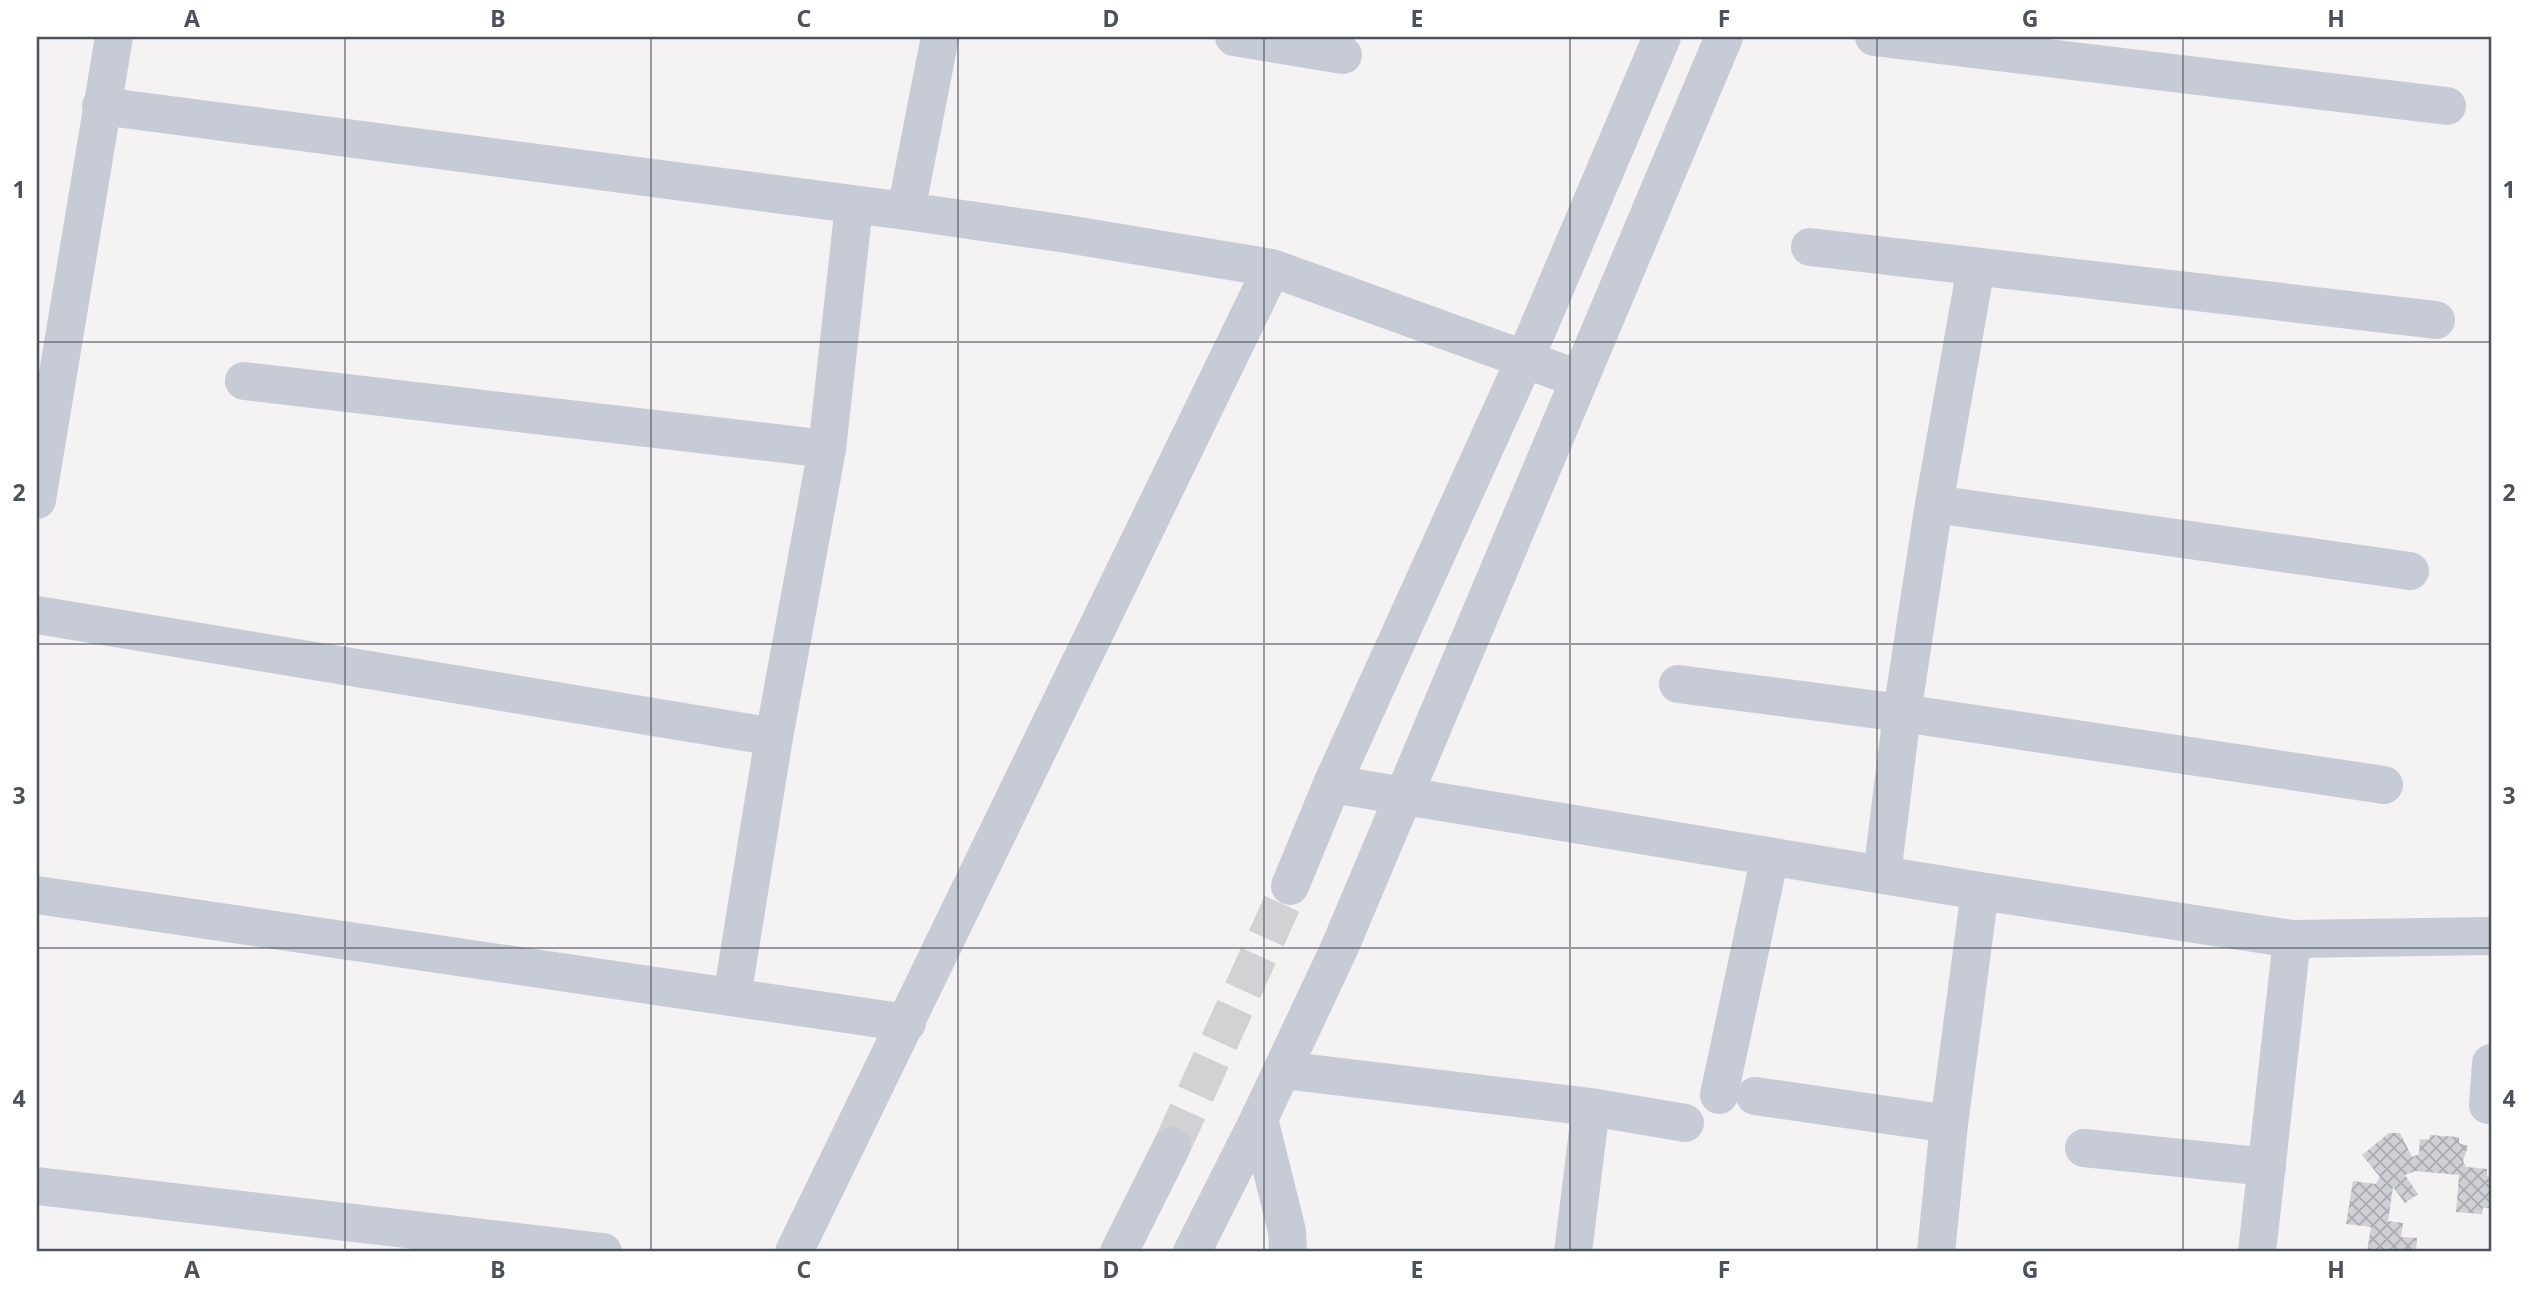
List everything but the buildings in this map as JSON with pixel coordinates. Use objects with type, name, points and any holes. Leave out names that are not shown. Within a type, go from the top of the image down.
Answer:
[{"type":"street","points":[[37,500],[50,352],[114,37]]},
{"type":"street","points":[[906,211],[940,37]]},
{"type":"street","points":[[1234,37],[1343,55]]},
{"type":"street","points":[[1290,886],[1332,784],[1525,359],[1662,37]]},
{"type":"street","points":[[1192,1252],[1283,1070],[1339,949],[1724,37]]},
{"type":"street","points":[[1874,37],[2447,106]]},
{"type":"street","points":[[101,106],[906,211],[1272,268],[1578,379]]},
{"type":"street","points":[[732,997],[774,737],[827,449],[854,205]]},
{"type":"street","points":[[1810,247],[2436,320]]},
{"type":"street","points":[[1882,874],[1902,713],[1934,503],[1976,267]]},
{"type":"street","points":[[794,1252],[1272,268]]},
{"type":"street","points":[[244,380],[827,449]]},
{"type":"street","points":[[1934,503],[2410,571]]},
{"type":"street","points":[[37,615],[774,737]]},
{"type":"street","points":[[1678,684],[1902,713],[2384,785]]},
{"type":"street","points":[[1332,784],[1980,891],[2292,939],[2491,936]]},
{"type":"street","points":[[1770,856],[1737,1096],[1949,1124]]},
{"type":"street","points":[[1936,1252],[1949,1124],[1980,891]]},
{"type":"street","points":[[37,895],[907,1023]]},
{"type":"street","points":[[2257,1252],[2292,939]]},
{"type":"street","points":[[2488,1105],[2491,1063]]},
{"type":"street","points":[[1283,1070],[1591,1107],[1685,1124]]},
{"type":"street","points":[[1573,1252],[1591,1107]]},
{"type":"street","points":[[1259,1118],[1287,1231],[1289,1252]]},
{"type":"street","points":[[1119,1252],[1172,1146]]},
{"type":"street","points":[[2084,1148],[2267,1167]]},
{"type":"street","points":[[37,1186],[603,1252]]},
{"type":"tunnel","points":[[1172,1146],[1290,886]]}]
